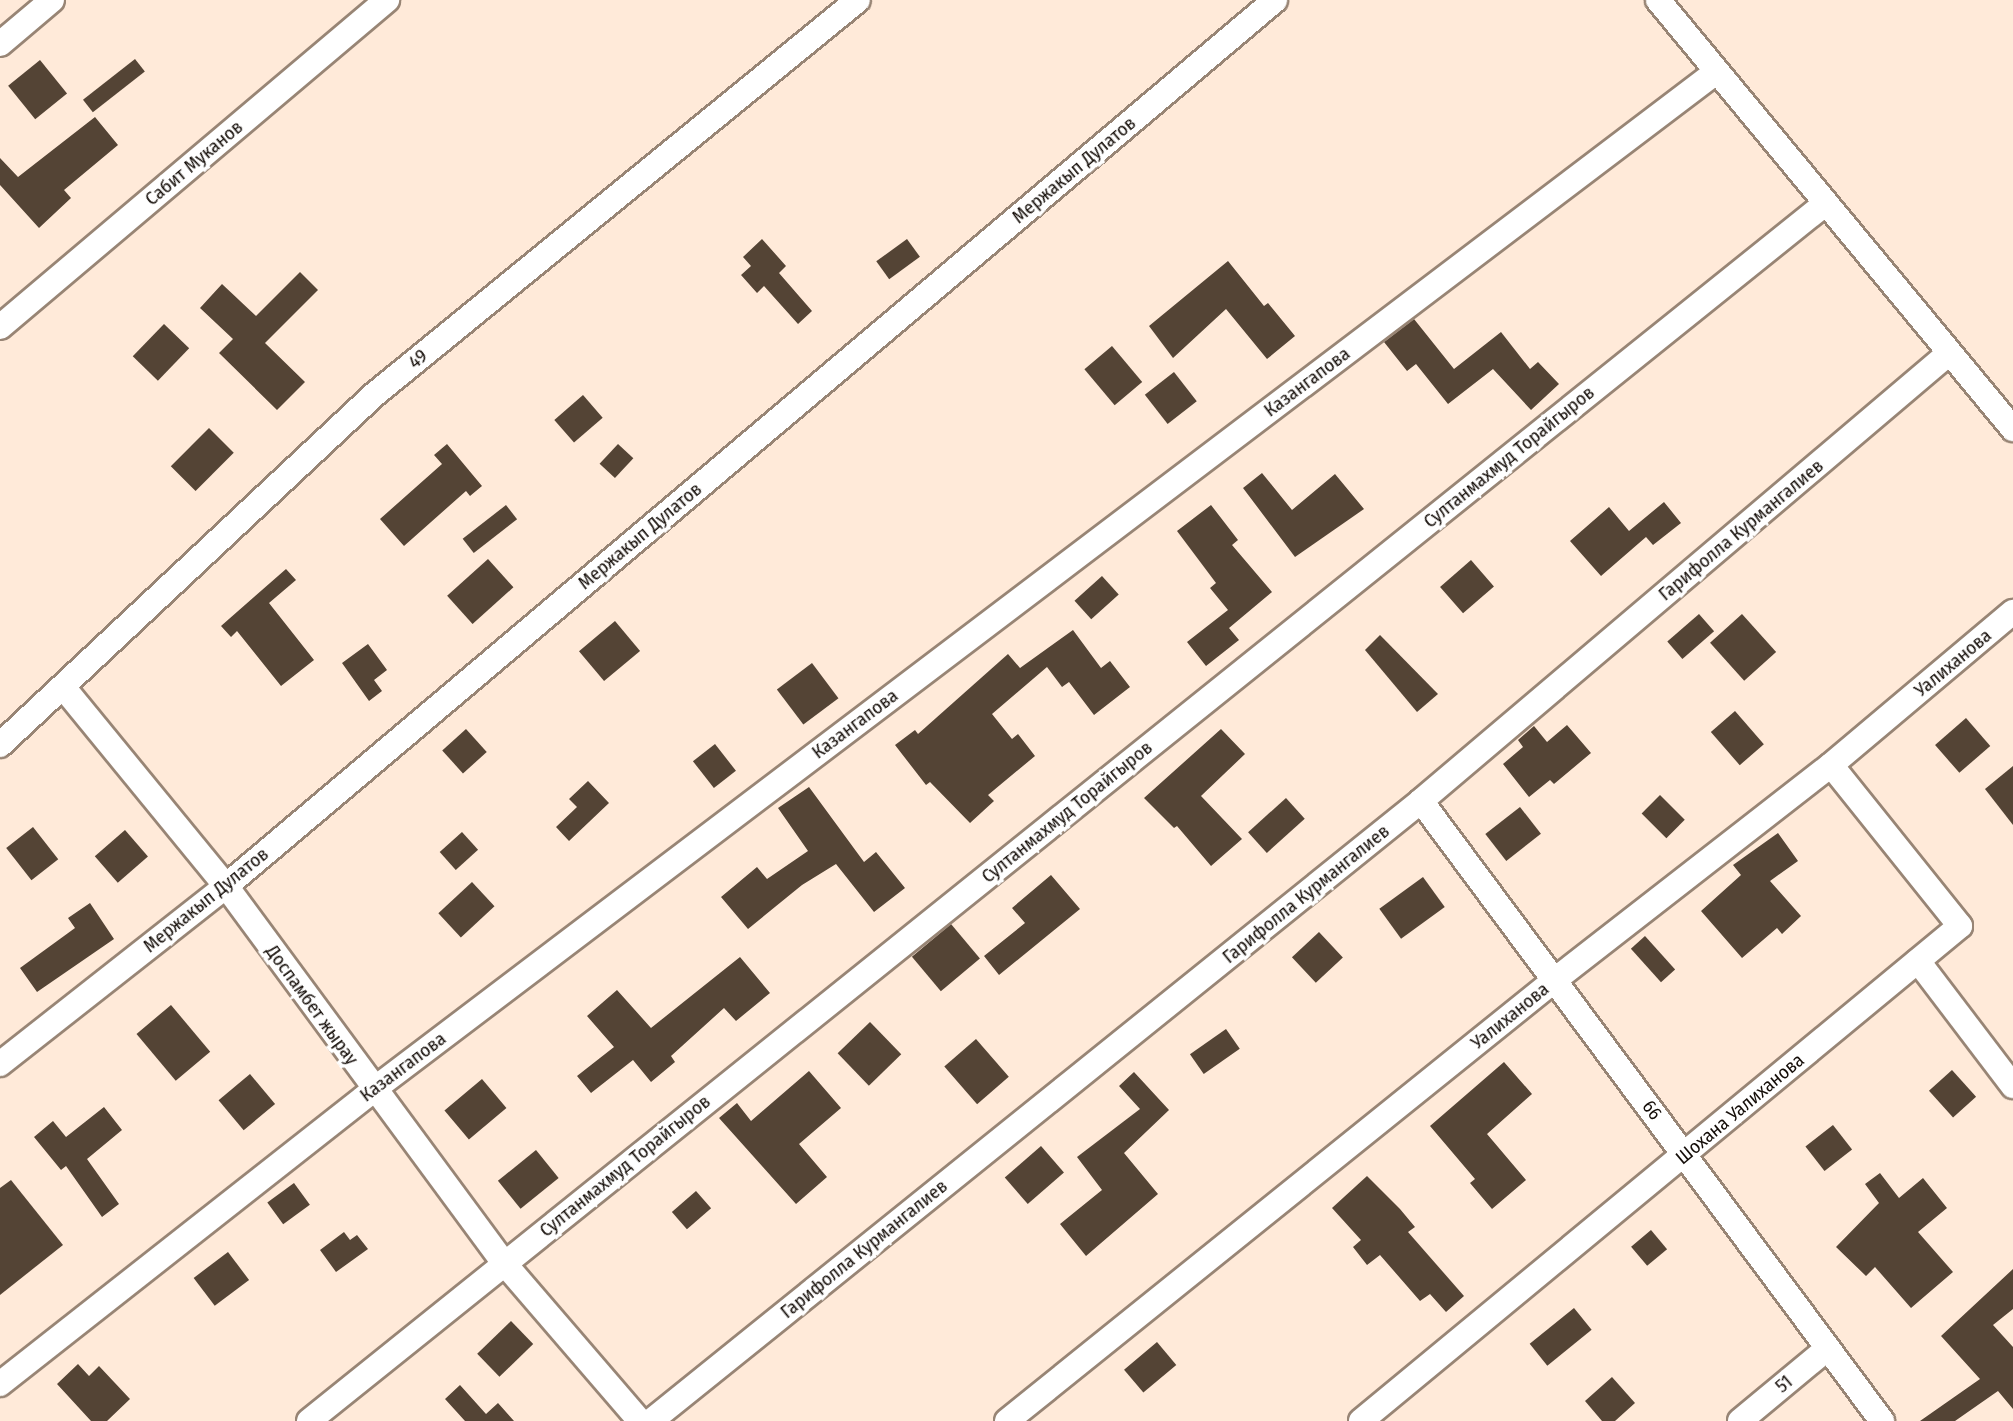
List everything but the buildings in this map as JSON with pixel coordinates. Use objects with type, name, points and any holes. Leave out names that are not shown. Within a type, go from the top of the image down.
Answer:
[{"type":"street","points":[[0,44],[52,0]]},
{"type":"street","name":"Сабит Муканов","points":[[0,327],[387,0]]},
{"type":"street","name":"49","points":[[0,745],[375,394],[858,0]]},
{"type":"street","name":"Мержакып Дулатов","points":[[0,1064],[226,886],[1275,0]]},
{"type":"street","points":[[1658,0],[2013,429]]},
{"type":"street","name":"Казангапова","points":[[0,1384],[373,1090],[1716,72]]},
{"type":"street","name":"Султанмахмуд Торайгыров","points":[[309,1421],[1826,203]]},
{"type":"street","name":"Гарифолла Курмангалиев","points":[[651,1421],[1421,801],[1950,353]]},
{"type":"street","name":"Уалиханова","points":[[1007,1421],[1556,979],[1831,765],[2013,612]]},
{"type":"street","name":"Доспамбет жырау","points":[[63,687],[226,886],[373,1090],[504,1263],[640,1421]]},
{"type":"street","name":"Шохана Уалиханова","points":[[1361,1421],[1960,926],[1831,765]]},
{"type":"street","name":"66","points":[[1421,801],[1556,979],[1882,1421]]},
{"type":"street","points":[[1918,961],[2013,1086]]},
{"type":"street","name":"51","points":[[1740,1421],[1828,1348]]}]
